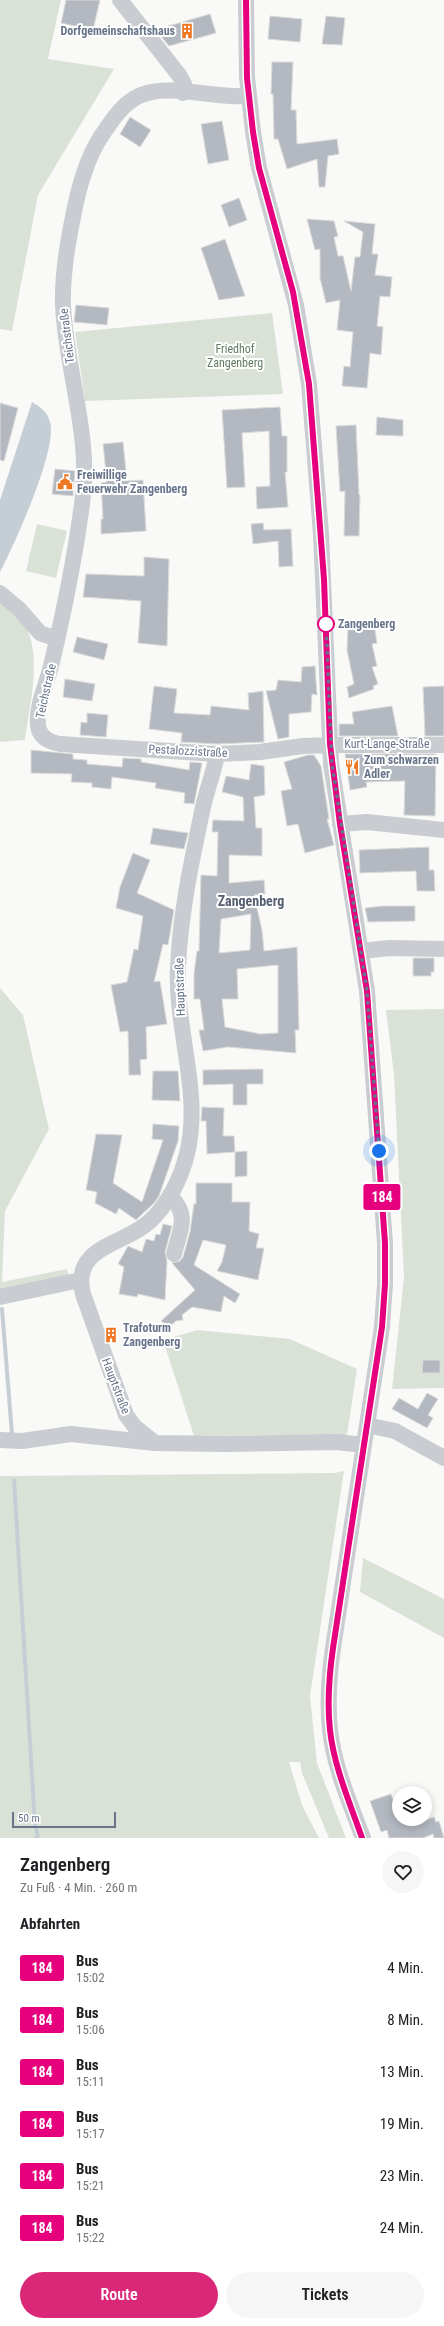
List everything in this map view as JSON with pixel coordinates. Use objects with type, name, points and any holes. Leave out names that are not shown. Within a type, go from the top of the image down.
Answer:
[{"type":"street","points":[[120,0],[180,75],[184,84],[183,93]]},
{"type":"street","points":[[246,0],[249,96],[259,168],[290,279],[306,362],[322,534],[328,654],[330,744],[340,824],[361,951],[374,1063],[385,1264],[384,1306],[333,1648],[328,1697],[334,1750],[344,1786],[362,1838]]},
{"type":"street","name":"Teichstraße","points":[[47,740],[40,730],[38,718],[57,639],[84,490],[79,421],[63,307],[64,266],[77,198],[94,150],[108,126],[125,105],[137,97],[150,92],[227,97],[249,96]]},
{"type":"street","points":[[0,593],[19,608],[40,633],[57,639]]},
{"type":"street","name":"Pestalozzistraße","points":[[47,740],[60,744],[217,754],[260,752],[330,744]]},
{"type":"street","name":"Kurt-Lange-Straße","points":[[330,744],[444,745]]},
{"type":"street","name":"Hauptstraße","points":[[155,1443],[135,1427],[126,1415],[83,1294],[80,1280],[87,1262],[95,1253],[148,1223],[170,1196],[187,1154],[191,1129],[190,1095],[178,999],[179,952],[203,807],[217,754]]},
{"type":"street","points":[[340,824],[368,822],[444,830]]},
{"type":"street","points":[[361,951],[389,948],[444,949]]},
{"type":"street","points":[[170,1196],[182,1211],[182,1219],[174,1254]]},
{"type":"street","points":[[0,1297],[80,1280]]},
{"type":"street","points":[[367,1425],[395,1431],[444,1458]]},
{"type":"street","points":[[0,1440],[22,1441],[71,1434],[155,1443],[225,1444],[336,1442],[364,1445]]},
{"type":"green space","points":[[0,0],[61,0],[48,59],[114,69],[38,195],[12,331],[0,329]]},
{"type":"green space","name":"Friedhof Zangenberg","points":[[272,313],[283,394],[85,401],[75,332]]},
{"type":"green space","points":[[37,524],[67,531],[56,578],[26,571]]},
{"type":"green space","points":[[0,603],[21,619],[29,635],[33,649],[34,664],[32,696],[25,740],[0,742]]},
{"type":"green space","points":[[0,988],[23,1015],[49,1129],[5,1211],[2,1282],[67,1269],[69,1278],[0,1294]]},
{"type":"green space","points":[[444,1009],[444,1388],[392,1389],[404,1277],[394,1075],[386,1010]]},
{"type":"green space","points":[[197,1330],[290,1339],[357,1369],[347,1435],[194,1436],[163,1340]]},
{"type":"green space","points":[[344,1471],[310,1696],[317,1763],[346,1838],[329,1838],[302,1773],[300,1762],[289,1762],[302,1805],[319,1838],[0,1838],[0,1476],[334,1473]]},
{"type":"green space","points":[[363,1558],[444,1599],[444,1638],[360,1592]]},
{"type":"shaded area","points":[[32,402],[43,410],[50,422],[51,435],[48,453],[24,520],[0,572],[0,500]]},
{"type":"building","points":[[66,0],[100,0],[93,30],[61,23]]},
{"type":"building","name":"Dorfgemeinschaftshaus","points":[[210,14],[216,33],[169,46],[159,34],[158,29]]},
{"type":"building","points":[[270,16],[302,19],[300,42],[268,39]]},
{"type":"building","points":[[326,16],[345,18],[342,45],[322,44]]},
{"type":"building","points":[[272,62],[293,62],[291,110],[296,110],[297,144],[337,139],[339,154],[328,156],[325,187],[319,187],[317,159],[287,169],[278,139],[274,139],[273,94],[271,94]]},
{"type":"building","points":[[130,117],[151,130],[140,147],[120,134]]},
{"type":"building","points":[[222,121],[229,160],[208,164],[201,124]]},
{"type":"building","points":[[239,198],[247,220],[229,227],[221,205]]},
{"type":"building","points":[[307,219],[334,221],[338,236],[334,237],[338,256],[343,256],[351,291],[355,257],[360,257],[363,232],[344,221],[375,224],[372,254],[378,254],[375,275],[392,277],[390,297],[380,296],[377,326],[383,327],[381,355],[370,353],[367,388],[342,386],[344,366],[350,367],[353,332],[337,330],[340,300],[326,303],[320,278],[320,249],[315,250]]},
{"type":"building","points":[[225,239],[245,296],[219,300],[201,248]]},
{"type":"building","points":[[76,305],[109,308],[107,325],[74,322]]},
{"type":"building","points":[[0,403],[18,408],[4,461],[0,460]]},
{"type":"building","points":[[280,407],[282,436],[287,436],[287,472],[285,472],[288,507],[257,509],[256,487],[270,486],[269,431],[242,433],[245,487],[227,488],[222,410]]},
{"type":"building","points":[[377,417],[403,420],[403,436],[376,435]]},
{"type":"building","points":[[356,425],[360,495],[359,536],[344,536],[345,491],[340,492],[336,426]]},
{"type":"building","points":[[123,442],[127,481],[143,480],[146,531],[101,534],[101,519],[103,519],[101,483],[107,482],[103,444]]},
{"type":"building","name":"Freiwillige Feuerwehr Zangenberg","points":[[55,469],[75,471],[73,496],[52,494]]},
{"type":"building","points":[[263,523],[264,530],[291,529],[293,566],[279,567],[278,541],[253,544],[251,524]]},
{"type":"building","points":[[144,557],[169,559],[167,646],[138,643],[141,601],[83,597],[86,574],[144,576]]},
{"type":"building","points":[[374,624],[377,643],[372,644],[377,666],[372,667],[378,684],[373,686],[374,689],[349,698],[347,687],[354,684],[347,650],[348,628]]},
{"type":"building","points":[[77,637],[108,644],[104,660],[73,652]]},
{"type":"building","points":[[315,666],[317,695],[312,694],[311,712],[289,714],[289,737],[278,739],[266,691],[276,690],[278,680],[301,682],[302,667]]},
{"type":"building","points":[[65,679],[95,684],[92,701],[63,697]]},
{"type":"building","points":[[154,686],[177,689],[174,713],[210,715],[211,706],[249,710],[248,693],[263,691],[264,742],[217,744],[181,742],[182,733],[149,729]]},
{"type":"building","points":[[444,686],[444,736],[425,736],[423,687]]},
{"type":"building","points":[[392,706],[398,736],[339,736],[339,724],[354,724],[352,712]]},
{"type":"building","points":[[87,713],[108,715],[106,737],[80,735],[81,722],[87,723]]},
{"type":"building","points":[[31,750],[73,754],[73,759],[87,760],[87,764],[122,767],[123,758],[141,759],[141,762],[189,770],[190,762],[202,763],[194,804],[184,803],[185,793],[155,788],[156,783],[112,777],[111,789],[92,787],[92,783],[71,782],[72,774],[31,773]]},
{"type":"building","points":[[345,754],[436,754],[435,816],[404,815],[405,781],[366,782],[367,787],[350,790]]},
{"type":"building","points":[[308,755],[314,755],[321,766],[329,819],[327,819],[334,845],[305,853],[298,824],[287,826],[281,791],[292,789],[284,762]]},
{"type":"building","points":[[251,764],[264,766],[265,795],[254,797],[256,828],[262,828],[262,856],[229,855],[229,883],[264,880],[265,894],[254,895],[262,930],[264,951],[297,947],[299,1030],[295,1030],[296,1053],[228,1047],[203,1051],[199,1030],[204,1030],[200,999],[194,999],[194,973],[197,951],[199,951],[201,875],[217,876],[218,832],[212,832],[213,820],[244,821],[243,797],[222,792],[226,776],[249,780]],"holes":[[[251,914],[250,950],[219,953],[221,919]],[[278,965],[278,1033],[261,1034],[225,1027],[222,999],[238,999],[237,969]]]},
{"type":"building","points":[[153,828],[188,833],[184,849],[150,844]]},
{"type":"building","points":[[429,847],[429,870],[434,870],[435,891],[417,891],[416,871],[360,873],[359,850]]},
{"type":"building","points":[[133,853],[150,860],[137,893],[174,910],[168,945],[163,944],[154,982],[160,981],[167,1024],[146,1027],[147,1059],[140,1060],[141,1075],[129,1075],[128,1031],[120,1032],[111,985],[127,982],[134,949],[138,950],[143,916],[116,908],[120,887]]},
{"type":"building","points":[[383,906],[415,906],[415,921],[368,922],[365,908]]},
{"type":"building","points":[[413,958],[434,958],[434,972],[431,972],[431,976],[413,976]]},
{"type":"building","points":[[263,1069],[263,1084],[247,1084],[247,1105],[233,1105],[233,1084],[203,1085],[203,1070]]},
{"type":"building","points":[[153,1071],[178,1071],[180,1101],[152,1100]]},
{"type":"building","points":[[202,1107],[224,1108],[223,1136],[234,1136],[235,1152],[207,1154],[206,1121],[201,1121]]},
{"type":"building","points":[[153,1124],[179,1126],[178,1141],[159,1196],[155,1202],[136,1220],[119,1208],[116,1214],[95,1203],[97,1192],[86,1190],[96,1134],[122,1135],[113,1183],[142,1202],[163,1140],[152,1139]]},
{"type":"building","points":[[247,1151],[247,1176],[235,1177],[235,1152]]},
{"type":"building","points":[[196,1183],[232,1183],[232,1202],[250,1202],[249,1231],[259,1234],[256,1248],[264,1248],[258,1280],[217,1271],[222,1262],[226,1245],[203,1240],[194,1265],[240,1294],[235,1303],[224,1296],[221,1312],[192,1307],[182,1315],[183,1320],[176,1321],[169,1327],[161,1321],[195,1290],[172,1263],[180,1261],[183,1257],[190,1232],[194,1204],[196,1204]]},
{"type":"building","points":[[163,1224],[172,1226],[165,1252],[167,1261],[165,1300],[138,1294],[137,1297],[119,1294],[124,1267],[118,1264],[128,1246],[142,1252],[146,1239],[154,1241],[156,1234],[160,1235]]},
{"type":"building","points":[[423,1360],[440,1360],[440,1373],[422,1373]]},
{"type":"building","points":[[427,1393],[438,1399],[428,1415],[433,1418],[427,1428],[392,1409],[399,1398],[418,1409]]},
{"type":"building","points":[[391,1794],[392,1826],[432,1826],[432,1818],[434,1817],[436,1822],[439,1821],[444,1838],[434,1838],[433,1834],[423,1838],[389,1838],[387,1830],[381,1832],[370,1801]]},
{"type":"waterway","points":[[2,1309],[12,1434]]},
{"type":"waterway","points":[[14,1480],[35,1825],[38,1836],[36,1838]]},
{"type":"bus line","name":"184","points":[[246,0],[247,78],[253,132],[259,168],[293,292],[308,373],[322,534],[328,654],[330,744],[340,824],[367,991],[374,1063],[385,1243],[384,1306],[333,1648],[328,1697],[330,1731],[334,1750],[344,1786],[362,1838]]},
{"type":"place","name":"Dorfgemeinschaftshaus","points":[[187,31]]},
{"type":"place","name":"Freiwillige Feuerwehr Zangenberg","points":[[65,482]]},
{"type":"place","name":"Zangenberg","points":[[326,624]]},
{"type":"place","name":"Zum schwarzen Adler","points":[[352,767]]},
{"type":"place","name":"Trafoturm Zangenberg","points":[[111,1335]]},
{"type":"district","name":"Zangenberg","points":[[251,901]]},
{"type":"route","points":[[326,624],[332,764],[340,824],[367,991],[374,1063],[379,1151]]}]
